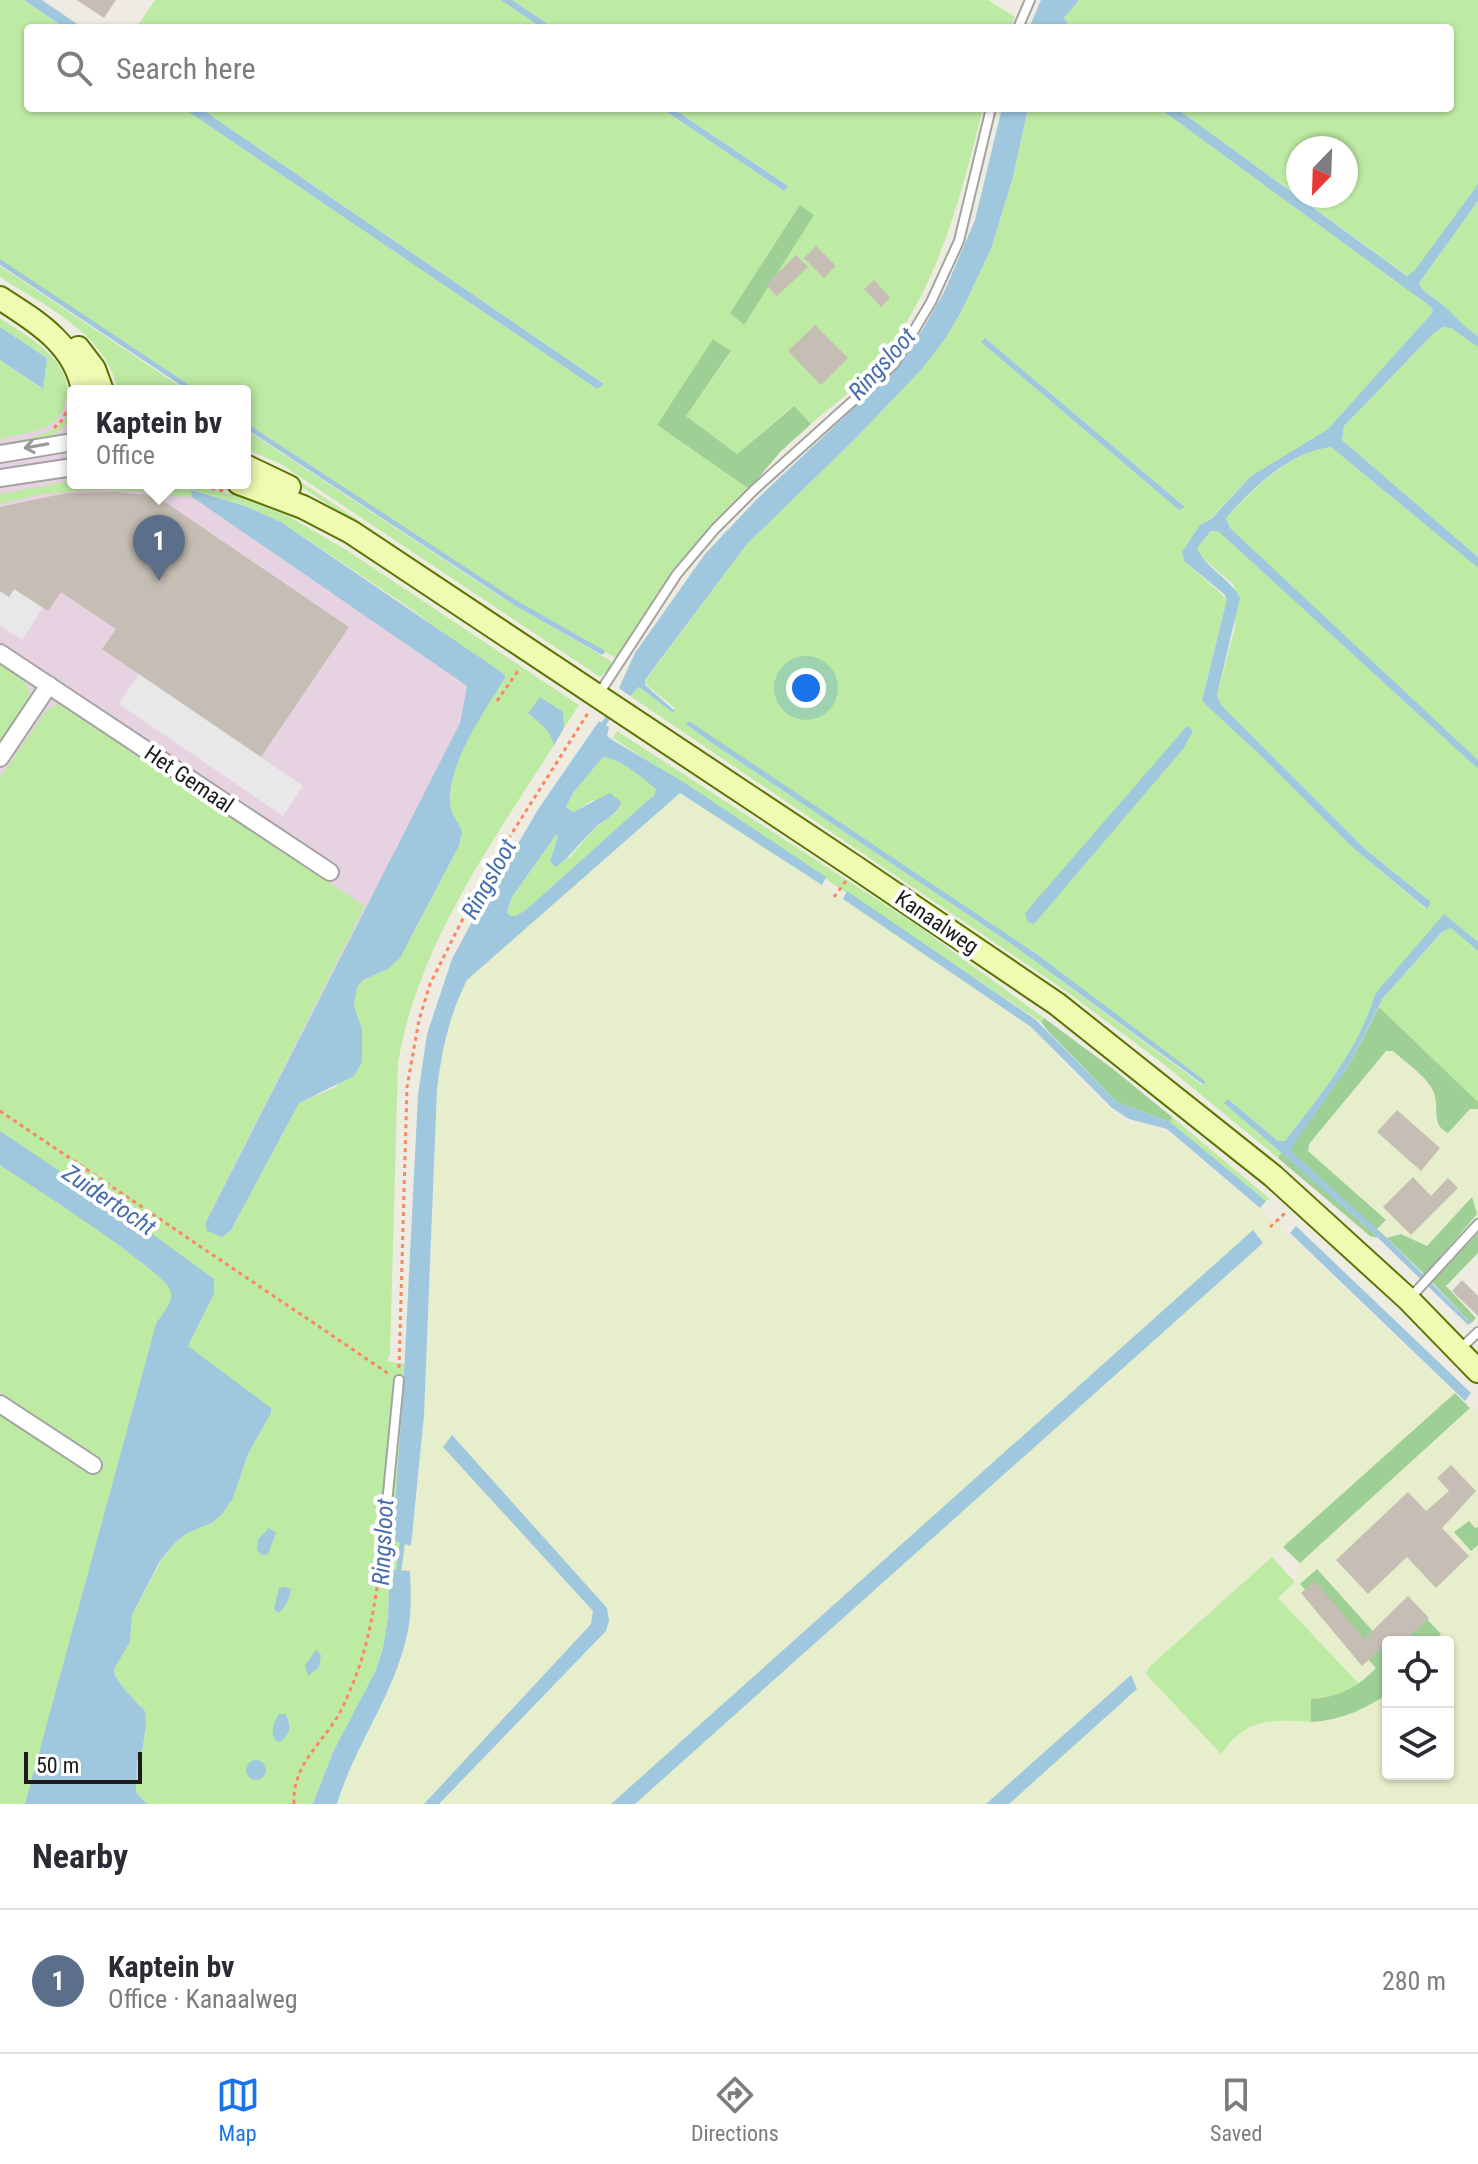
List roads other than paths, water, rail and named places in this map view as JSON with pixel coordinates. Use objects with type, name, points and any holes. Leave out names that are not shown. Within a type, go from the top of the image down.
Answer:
[{"type":"street","points":[[0,298],[64,336],[86,356],[99,385]]},
{"type":"street","points":[[37,322],[68,353],[79,372],[82,385]]},
{"type":"street","points":[[0,454],[67,443]]},
{"type":"street","points":[[0,478],[67,468]]},
{"type":"street","name":"Kanaalweg","points":[[251,469],[317,503],[351,532]]},
{"type":"street","name":"Kanaalweg","points":[[251,488],[303,507],[351,532],[1057,1004],[1415,1292],[1478,1371]]},
{"type":"street","name":"Het Gemaal","points":[[0,653],[330,872]]},
{"type":"street","points":[[0,758],[49,685]]},
{"type":"street","points":[[0,1404],[93,1465]]},
{"type":"lane","points":[[1020,24],[1030,0]]},
{"type":"lane","points":[[600,697],[677,574],[715,529],[894,364],[931,302],[959,241],[990,112]]},
{"type":"lane","points":[[1415,1292],[1478,1224]]},
{"type":"lane","points":[[1459,1351],[1478,1332]]},
{"type":"lane","points":[[382,1555],[399,1380]]},
{"type":"water","points":[[24,0],[42,0],[77,24],[59,24]]},
{"type":"water","points":[[501,0],[512,0],[548,24],[536,24]]},
{"type":"water","points":[[1041,0],[1079,0],[1064,18],[1068,24],[1031,24]]},
{"type":"water","points":[[189,112],[206,112],[604,384],[597,389]]},
{"type":"water","points":[[667,112],[678,112],[788,186],[784,191]]},
{"type":"water","points":[[1001,112],[1027,112],[1013,177],[991,249],[945,339],[921,370],[855,439],[747,544],[645,680],[645,685],[675,711],[672,712],[639,687],[630,696],[619,688],[635,653],[705,554],[757,499],[891,373],[923,329],[945,290],[975,220]]},
{"type":"water","points":[[1164,112],[1182,112],[1286,188],[1286,201]]},
{"type":"water","points":[[1478,184],[1478,201],[1419,283],[1426,293],[1478,336],[1478,347],[1451,328],[1443,327],[1434,333],[1344,426],[1342,440],[1478,557],[1478,568],[1331,447],[1316,450],[1286,464],[1260,484],[1226,518],[1230,528],[1478,760],[1478,769],[1218,531],[1211,531],[1197,548],[1240,598],[1217,695],[1221,705],[1365,849],[1431,902],[1427,909],[1352,847],[1202,700],[1227,599],[1184,561],[1182,552],[1200,525],[1211,519],[1251,476],[1328,429],[1433,312],[1431,307],[1296,208],[1314,208],[1407,276],[1415,270]]},
{"type":"water","points":[[0,327],[47,358],[43,389],[0,360]]},
{"type":"water","points":[[985,338],[1185,507],[1179,510],[981,342]]},
{"type":"water","points":[[191,490],[245,506],[281,522],[504,674],[505,678],[459,758],[454,776],[450,793],[451,810],[462,832],[459,846],[400,958],[388,969],[363,980],[357,987],[354,1006],[362,1029],[362,1062],[354,1076],[299,1103],[231,1230],[222,1237],[207,1231],[205,1224],[460,723],[467,686],[192,497]]},
{"type":"water","points":[[540,697],[563,712],[564,728],[554,745],[547,730],[528,713]]},
{"type":"water","points":[[599,721],[609,727],[607,736],[614,741],[685,783],[826,877],[822,885],[680,793],[467,980],[447,1033],[437,1089],[424,1415],[411,1546],[395,1541],[393,1535],[418,1095],[427,1034],[452,959],[539,808]],"holes":[[[603,757],[631,770],[656,789],[654,795],[527,909],[510,916],[507,912],[512,897],[556,835],[550,861],[556,867],[619,807],[621,802],[610,793],[573,812],[566,807],[573,793]]]},
{"type":"water","points":[[689,721],[1038,955],[1205,1081],[1204,1085],[1013,945],[709,741],[686,724]]},
{"type":"water","points":[[1187,726],[1193,731],[1183,749],[1034,924],[1028,922],[1025,914],[1031,906]]},
{"type":"water","points":[[847,891],[1036,1020],[1117,1102],[1170,1122],[1266,1201],[1260,1208],[1167,1129],[1129,1119],[1112,1108],[1031,1027],[843,899]]},
{"type":"water","points":[[1444,914],[1478,942],[1478,951],[1451,928],[1442,932],[1383,998],[1349,1065],[1290,1150],[1387,1238],[1471,1323],[1468,1325],[1372,1232],[1224,1103],[1228,1099],[1278,1141],[1285,1141],[1349,1053],[1375,994]]},
{"type":"water","points":[[0,1131],[214,1279],[214,1294],[188,1346],[271,1408],[248,1454],[233,1498],[222,1514],[212,1523],[187,1533],[160,1561],[132,1615],[130,1642],[114,1669],[115,1676],[126,1691],[145,1711],[136,1792],[147,1804],[25,1804],[156,1324],[168,1305],[171,1292],[147,1266],[0,1165]]},
{"type":"water","points":[[1296,1226],[1471,1393],[1465,1401],[1290,1233]]},
{"type":"water","points":[[1253,1230],[1263,1243],[635,1804],[611,1804]]},
{"type":"water","points":[[452,1435],[607,1608],[609,1621],[606,1631],[439,1804],[424,1804],[591,1624],[593,1611],[443,1447]]},
{"type":"water","points":[[269,1528],[276,1533],[268,1554],[262,1555],[257,1550],[258,1539]]},
{"type":"water","points":[[390,1569],[410,1571],[409,1623],[400,1661],[337,1804],[313,1804],[333,1752],[376,1670],[388,1617]]},
{"type":"water","points":[[279,1588],[291,1589],[285,1606],[278,1613],[274,1609]]},
{"type":"water","points":[[316,1650],[321,1655],[319,1667],[308,1676],[305,1665]]},
{"type":"water","points":[[1131,1675],[1137,1689],[1009,1804],[986,1804]]},
{"type":"water","points":[[279,1714],[285,1714],[289,1726],[288,1733],[279,1742],[274,1738],[273,1731]]},
{"type":"water","points":[[256,1760],[263,1763],[266,1770],[263,1777],[256,1780],[249,1777],[246,1770],[249,1763]]},
{"type":"waterway","points":[[0,262],[185,385]]},
{"type":"waterway","points":[[251,429],[514,602],[602,652]]},
{"type":"waterway","name":"Ringsloot","points":[[600,730],[612,711]]},
{"type":"waterway","name":"Ringsloot","points":[[398,1577],[403,1539]]},
{"type":"place","name":"Kaptein bv","points":[[159,581]]},
{"type":"water label","name":"Zuidertocht","points":[[109,1200]]}]
